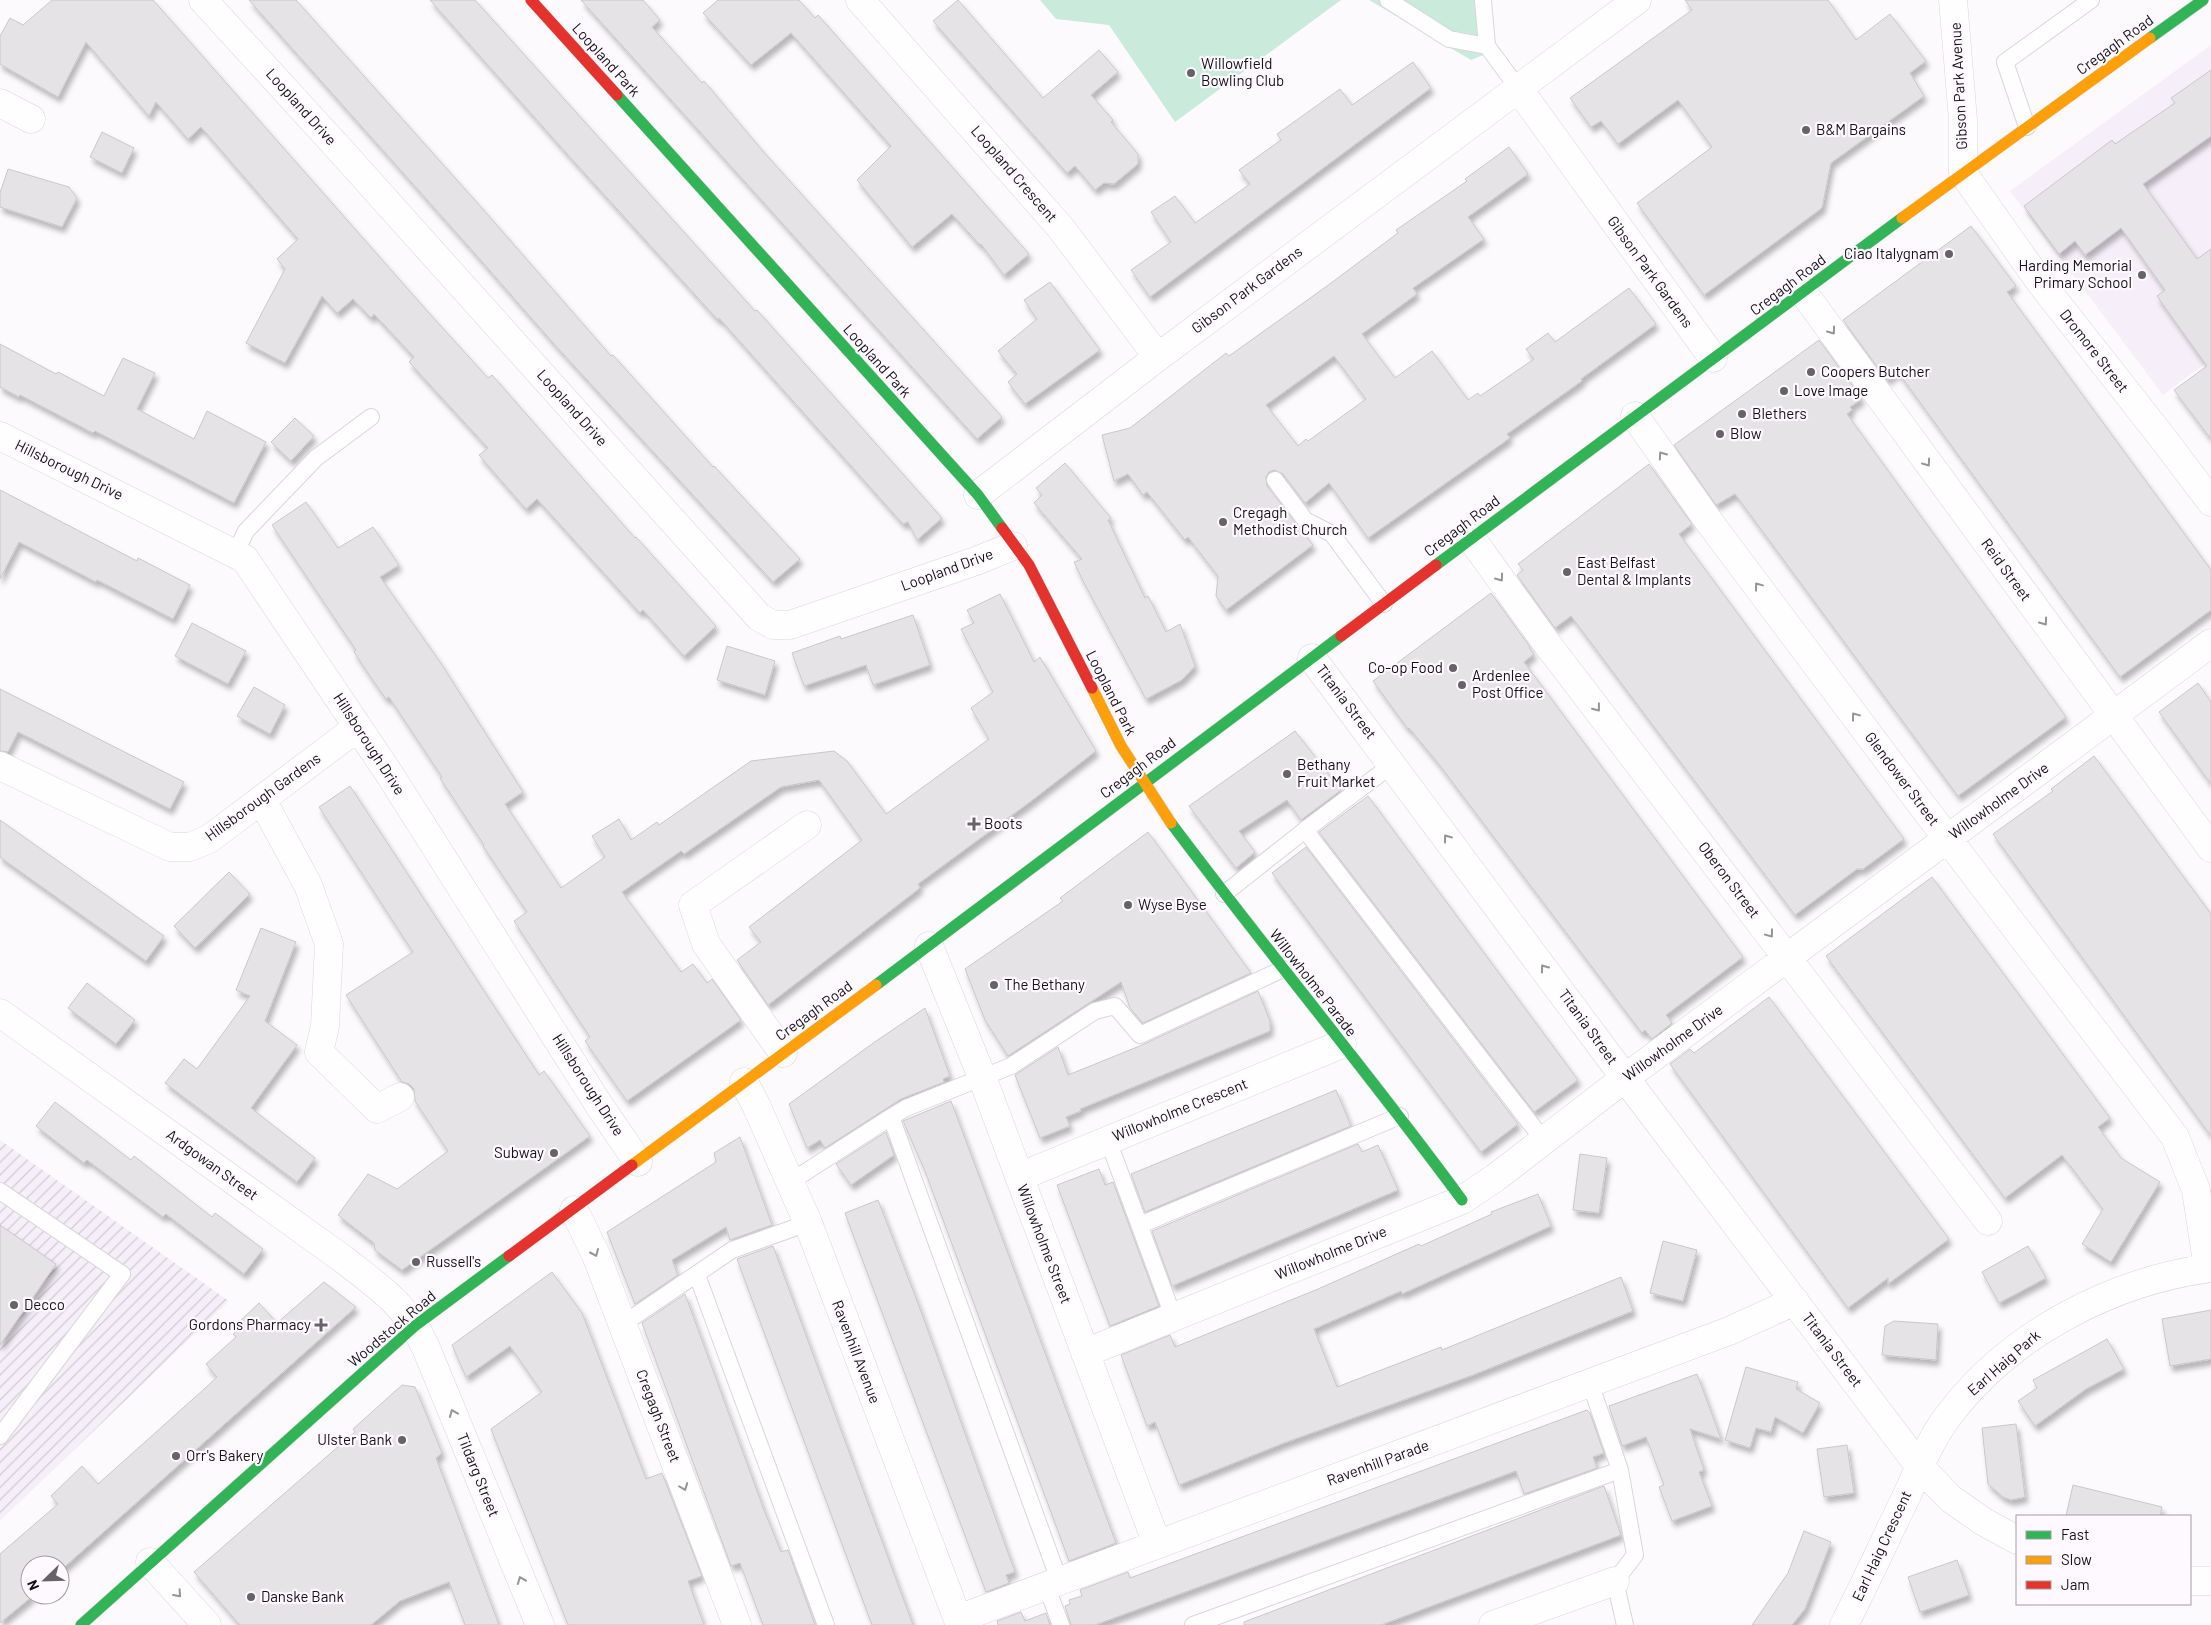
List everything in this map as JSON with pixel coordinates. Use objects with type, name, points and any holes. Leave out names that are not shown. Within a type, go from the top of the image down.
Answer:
[{"type":"street","name":"Loopland Drive","points":[[203,0],[349,159],[760,617],[774,625],[790,625],[976,561],[1013,546]]},
{"type":"street","name":"Loopland Park","points":[[531,0],[978,495],[1013,546],[1029,565],[1121,746],[1144,782]]},
{"type":"street","name":"Loopland Crescent","points":[[860,0],[1060,227],[1158,357]]},
{"type":"street","name":"Gibson Park Gardens","points":[[978,495],[1158,357],[1637,0]]},
{"type":"street","name":"Gibson Park Avenue","points":[[1953,0],[1963,120],[1963,173]]},
{"type":"street","name":"Cregagh Road","points":[[744,1082],[929,946],[1158,771],[1713,358],[1963,173],[2201,3]]},
{"type":"street","name":"Gibson Park Gardens","points":[[1518,88],[1713,358]]},
{"type":"street","points":[[0,103],[31,119]]},
{"type":"street","name":"Dromore Street","points":[[1963,173],[2035,275],[2211,502]]},
{"type":"street","name":"Reid Street","points":[[1803,292],[2211,848]]},
{"type":"street","name":"Glendower Street","points":[[1635,416],[1710,523],[1947,839],[2175,1137]]},
{"type":"street","name":"Hillsborough Drive","points":[[0,436],[245,559],[358,727],[599,1105],[638,1162]]},
{"type":"street","name":"Oberon Street","points":[[1471,538],[1548,645],[1988,1221]]},
{"type":"street","name":"Willowholme Drive","points":[[1085,1353],[1172,1316],[1462,1200],[1495,1178],[1625,1078],[2114,717],[2211,643]]},
{"type":"street","name":"Titania Street","points":[[1312,658],[1393,764],[1625,1078],[1796,1301],[1920,1467]]},
{"type":"street","name":"Hillsborough Gardens","points":[[0,766],[170,847],[190,847],[209,839],[358,727]]},
{"type":"street","name":"Willowholme Parade","points":[[1144,782],[1160,808],[1224,894],[1400,1116],[1462,1200]]},
{"type":"street","points":[[262,800],[308,885],[329,944],[325,1026],[319,1052],[376,1110],[400,1097]]},
{"type":"street","points":[[783,1053],[706,944],[693,905],[807,825]]},
{"type":"street","name":"Willowholme Street","points":[[929,946],[982,1077],[1157,1544]]},
{"type":"street","name":"Ardgowan Street","points":[[0,1013],[343,1259],[395,1300],[416,1325]]},
{"type":"street","name":"Willowholme Crescent","points":[[1019,1177],[1342,1044]]},
{"type":"street","name":"Woodstock Road","points":[[83,1623],[416,1325],[574,1210],[744,1082]]},
{"type":"street","name":"Ravenhill Avenue","points":[[744,1082],[756,1104],[808,1222],[959,1622]]},
{"type":"street","name":"Earl Haig Park","points":[[1920,1467],[1949,1415],[1977,1383],[2014,1350],[2047,1326],[2086,1304],[2126,1288],[2209,1268],[2196,1190],[2175,1137]]},
{"type":"street","name":"Cregagh Street","points":[[574,1210],[596,1255],[737,1625]]},
{"type":"street","name":"Ravenhill Parade","points":[[959,1622],[1053,1583],[1729,1331],[1796,1301]]},
{"type":"street","name":"Tildarg Street","points":[[416,1325],[540,1625]]},
{"type":"street","points":[[1920,1467],[1951,1499],[1984,1522],[2016,1539]]},
{"type":"street","name":"Earl Haig Crescent","points":[[1844,1625],[1920,1467]]},
{"type":"street","points":[[150,1562],[207,1625]]},
{"type":"street","points":[[1493,1625],[1615,1581]]},
{"type":"street","points":[[2191,1581],[2211,1581]]},
{"type":"lane","points":[[1388,0],[1448,39],[1488,46]]},
{"type":"lane","points":[[1483,0],[1488,46],[1518,88]]},
{"type":"lane","points":[[2027,127],[2004,62],[2091,0]]},
{"type":"lane","points":[[235,554],[246,531],[316,458],[371,417]]},
{"type":"lane","points":[[1275,480],[1306,520],[1332,534],[1384,604]]},
{"type":"lane","points":[[1224,894],[1393,764]]},
{"type":"lane","points":[[1305,830],[1544,1141]]},
{"type":"lane","points":[[790,1182],[906,1108],[1011,1066],[1095,1012],[1116,1006],[1140,1035],[1283,969]]},
{"type":"lane","points":[[1140,1225],[1400,1116]]},
{"type":"lane","points":[[891,1118],[1053,1583],[1061,1625]]},
{"type":"lane","points":[[1108,1140],[1172,1316]]},
{"type":"lane","points":[[0,1191],[122,1274],[0,1436]]},
{"type":"lane","points":[[623,1324],[732,1250],[808,1222]]},
{"type":"lane","points":[[697,1275],[826,1625]]},
{"type":"lane","points":[[1590,1383],[1620,1470],[1635,1555],[1615,1581],[1625,1625]]},
{"type":"lane","points":[[1193,1625],[1620,1470]]},
{"type":"shaded area","name":"Harding Memorial Primary School","points":[[2211,45],[2211,359],[2163,395],[2010,191]]},
{"type":"shaded area","points":[[0,1140],[229,1301],[0,1521]]},
{"type":"green space","name":"Willowfield Bowling Club","points":[[1040,0],[1341,0],[1175,122],[1109,25],[1056,19]]},
{"type":"green space","points":[[1369,0],[1478,0],[1493,51],[1471,60]]},
{"type":"building","points":[[52,0],[153,0],[429,313],[488,378],[492,375],[635,538],[716,626],[684,656],[643,610],[640,613],[537,499],[526,509],[479,455],[488,448],[409,362],[414,357],[374,314],[371,318],[353,299],[337,313],[322,296],[285,363],[246,343],[285,269],[277,259],[298,239],[201,127],[188,139],[156,102],[149,116],[86,42],[58,97],[0,64],[0,36],[10,18],[23,25]]},
{"type":"building","points":[[249,0],[296,0],[611,356],[613,355],[713,467],[800,559],[773,582],[554,344]]},
{"type":"building","points":[[430,0],[475,0],[755,311],[757,310],[942,518],[917,540],[908,522],[903,524]]},
{"type":"building","points":[[581,0],[643,0],[660,20],[652,27],[702,83],[704,81],[761,149],[1002,417],[977,439]]},
{"type":"building","points":[[718,0],[799,0],[815,18],[818,15],[1029,254],[1004,275],[981,244],[952,214],[912,247],[857,180],[891,146],[791,33],[751,65],[703,13]]},
{"type":"building","points":[[958,0],[1043,98],[1099,50],[1118,72],[1091,95],[1113,120],[1111,122],[1138,154],[1138,164],[1114,184],[1104,183],[1095,190],[1075,166],[1067,173],[933,21]]},
{"type":"building","points":[[1685,0],[1828,0],[1856,40],[1890,14],[1926,61],[1910,73],[1924,96],[1831,163],[1822,208],[1704,295],[1637,203],[1712,147],[1678,100],[1618,144],[1601,121],[1591,127],[1570,98],[1692,10]]},
{"type":"building","points":[[1413,62],[1431,88],[1150,297],[1131,270],[1171,242],[1151,212],[1175,196],[1195,223],[1250,184],[1239,170],[1281,140],[1277,134],[1340,89],[1352,105]]},
{"type":"building","points":[[2211,70],[2211,136],[2143,184],[2197,259],[2211,249],[2211,439],[2174,390],[2207,366],[2157,296],[2165,290],[2121,228],[2085,255],[2075,241],[2059,254],[2024,206],[2112,140],[2115,144],[2175,103],[2171,98]]},
{"type":"building","points":[[102,132],[134,148],[122,173],[90,157]]},
{"type":"building","points":[[1509,147],[1528,174],[1468,217],[1484,239],[1413,288],[1417,294],[1362,334],[1395,378],[1432,351],[1468,400],[1478,393],[1480,396],[1534,359],[1526,349],[1548,333],[1555,342],[1629,288],[1656,324],[1581,379],[1582,381],[1507,434],[1510,438],[1368,538],[1329,483],[1305,503],[1283,474],[1274,470],[1269,472],[1266,477],[1267,486],[1313,545],[1226,610],[1216,596],[1218,576],[1188,537],[1185,540],[1147,492],[1143,495],[1128,474],[1114,481],[1102,435],[1130,428],[1226,353],[1229,356],[1327,286],[1398,233],[1396,230],[1467,181],[1465,179]],"holes":[[[1334,356],[1366,399],[1308,441],[1306,439],[1298,446],[1266,405]]]},
{"type":"building","points":[[8,169],[69,187],[77,198],[62,227],[0,207],[0,193]]},
{"type":"building","points":[[1971,226],[2016,286],[2007,292],[2211,570],[2211,610],[2120,677],[1898,372],[1887,380],[1843,320]]},
{"type":"building","points":[[1050,282],[1100,350],[1025,404],[1008,382],[1017,374],[998,351],[1037,319],[1024,300]]},
{"type":"building","points":[[1819,340],[1862,399],[1850,407],[1852,410],[1847,414],[2066,717],[1958,796],[1735,494],[1716,505],[1674,445]]},
{"type":"building","points":[[0,344],[56,374],[58,372],[104,396],[123,358],[155,373],[137,409],[194,439],[207,411],[266,442],[234,503],[95,431],[93,433],[20,395],[19,397],[0,387]]},
{"type":"building","points":[[295,418],[314,436],[291,461],[271,442]]},
{"type":"building","points":[[1065,463],[1111,518],[1108,520],[1145,598],[1148,596],[1166,632],[1180,624],[1195,666],[1182,680],[1146,699],[1074,562],[1082,559],[1034,503],[1042,495],[1036,488]]},
{"type":"building","points":[[1649,464],[1692,524],[1679,534],[1904,839],[1863,869],[1857,869],[1795,915],[1571,616],[1555,628],[1517,575],[1523,570],[1518,564]]},
{"type":"building","points":[[0,490],[137,561],[138,558],[190,585],[173,619],[19,542],[0,579]]},
{"type":"building","points":[[306,502],[338,548],[373,527],[399,565],[380,577],[440,662],[523,792],[505,804],[561,888],[605,857],[592,836],[619,819],[631,840],[657,822],[659,825],[751,761],[834,751],[847,761],[886,814],[989,739],[971,708],[993,692],[961,629],[974,623],[967,610],[1000,594],[1034,662],[1040,657],[1096,751],[918,884],[920,888],[768,1005],[737,960],[761,942],[749,927],[862,840],[819,780],[781,787],[684,854],[681,851],[622,892],[681,972],[693,964],[707,983],[712,979],[741,1020],[627,1101],[585,1041],[590,1037],[514,921],[527,912],[440,778],[442,777],[389,697],[386,699],[370,676],[354,652],[356,650],[272,525]]},
{"type":"building","points":[[1491,593],[1534,654],[1524,662],[1743,957],[1666,1015],[1672,1023],[1652,1039],[1645,1030],[1642,1033],[1438,763],[1408,729],[1373,681]]},
{"type":"building","points":[[913,615],[930,665],[873,685],[866,665],[804,686],[792,653],[840,636],[841,639]]},
{"type":"building","points":[[192,623],[246,651],[228,684],[175,656]]},
{"type":"building","points":[[727,646],[775,661],[765,695],[717,680]]},
{"type":"building","points":[[2198,683],[2211,702],[2211,784],[2159,712]]},
{"type":"building","points":[[254,687],[285,705],[270,734],[237,716]]},
{"type":"building","points":[[0,689],[184,782],[170,809],[18,732],[8,752],[0,751]]},
{"type":"building","points":[[1295,731],[1341,790],[1301,820],[1287,800],[1239,831],[1255,852],[1236,868],[1189,806]]},
{"type":"building","points":[[2094,756],[2211,914],[2211,1136],[1993,834],[2053,791],[2051,789]]},
{"type":"building","points":[[350,786],[539,1075],[544,1071],[590,1136],[402,1270],[375,1250],[374,1243],[338,1215],[368,1174],[397,1189],[448,1151],[415,1101],[414,1089],[409,1084],[402,1082],[346,995],[413,952],[319,807]]},
{"type":"building","points":[[1368,796],[1578,1080],[1534,1112],[1319,832]]},
{"type":"building","points":[[0,820],[164,936],[146,961],[0,857]]},
{"type":"building","points":[[1148,832],[1251,973],[1143,1023],[1130,1008],[1121,982],[1008,1056],[985,1020],[965,969],[1063,901],[1060,898]]},
{"type":"building","points":[[1306,847],[1518,1124],[1481,1152],[1272,873]]},
{"type":"building","points":[[229,872],[250,894],[195,948],[174,926]]},
{"type":"building","points":[[1932,877],[2110,1118],[2098,1127],[2121,1158],[2160,1182],[2111,1262],[2082,1244],[2103,1209],[2062,1155],[2005,1198],[1826,956]]},
{"type":"building","points":[[261,928],[296,942],[265,1021],[297,1045],[251,1108],[315,1158],[297,1182],[165,1083],[184,1059],[197,1069],[250,996],[236,990]]},
{"type":"building","points":[[87,983],[135,1020],[116,1044],[68,1008]]},
{"type":"building","points":[[1258,991],[1270,1021],[1270,1031],[1080,1109],[1081,1111],[1066,1117],[1070,1126],[1040,1138],[1015,1075],[1058,1047],[1068,1075],[1142,1045]]},
{"type":"building","points":[[1769,997],[1949,1239],[1888,1284],[1888,1278],[1848,1308],[1670,1064],[1690,1049],[1694,1053]]},
{"type":"building","points":[[925,1008],[950,1076],[943,1079],[944,1082],[901,1099],[825,1148],[820,1140],[807,1148],[789,1104]]},
{"type":"building","points":[[1336,1090],[1351,1126],[1145,1212],[1131,1174]]},
{"type":"building","points":[[951,1101],[1116,1543],[1069,1561],[925,1171],[903,1121]]},
{"type":"building","points":[[55,1102],[131,1160],[134,1156],[212,1217],[215,1213],[263,1249],[244,1274],[166,1214],[163,1217],[87,1160],[84,1163],[36,1126]]},
{"type":"building","points":[[886,1132],[894,1155],[851,1185],[836,1164]]},
{"type":"building","points":[[740,1137],[772,1225],[730,1240],[726,1227],[672,1260],[678,1275],[635,1304],[607,1232],[716,1162],[714,1153]]},
{"type":"building","points":[[1358,1144],[1362,1152],[1378,1145],[1398,1190],[1172,1286],[1152,1231]]},
{"type":"building","points":[[1580,1154],[1607,1158],[1599,1213],[1573,1210]]},
{"type":"building","points":[[1099,1169],[1105,1185],[1113,1182],[1159,1306],[1110,1326],[1057,1185]]},
{"type":"building","points":[[1538,1194],[1551,1226],[1402,1294],[1401,1291],[1314,1329],[1337,1387],[1441,1347],[1442,1350],[1621,1277],[1633,1311],[1473,1375],[1284,1443],[1179,1485],[1155,1422],[1147,1426],[1121,1355],[1170,1335],[1175,1347],[1318,1289],[1419,1244],[1421,1246],[1492,1214],[1491,1212]]},
{"type":"building","points":[[878,1200],[919,1306],[1015,1572],[1006,1575],[1009,1583],[986,1592],[845,1213]]},
{"type":"building","name":"Decco","points":[[0,1225],[56,1264],[0,1345]]},
{"type":"building","points":[[1663,1241],[1697,1250],[1683,1301],[1650,1293]]},
{"type":"building","points":[[773,1246],[913,1625],[872,1625],[856,1582],[737,1259]]},
{"type":"building","points":[[2028,1246],[2046,1278],[1999,1303],[1982,1272]]},
{"type":"building","points":[[552,1272],[582,1313],[646,1479],[662,1473],[702,1576],[688,1581],[704,1625],[568,1625],[491,1429],[542,1392],[510,1346],[466,1377],[452,1345]]},
{"type":"building","points":[[324,1282],[356,1307],[70,1562],[70,1555],[20,1555],[20,1605],[22,1605],[0,1623],[0,1554],[58,1504],[51,1496],[82,1466],[98,1484],[203,1390],[217,1377],[206,1364],[236,1337],[233,1334],[240,1328],[237,1324],[259,1303],[277,1323]]},
{"type":"building","points":[[685,1294],[764,1510],[781,1552],[788,1550],[815,1625],[763,1625],[740,1563],[731,1566],[642,1323]]},
{"type":"building","points":[[2211,1310],[2211,1359],[2170,1366],[2162,1319]]},
{"type":"building","points":[[1894,1321],[1938,1324],[1936,1360],[1882,1355],[1885,1326]]},
{"type":"building","points":[[2107,1339],[2124,1369],[2086,1389],[2035,1426],[2018,1401],[2037,1388],[2033,1380]]},
{"type":"building","points":[[1746,1367],[1798,1382],[1796,1389],[1820,1403],[1803,1433],[1775,1417],[1771,1432],[1756,1428],[1750,1448],[1725,1440]]},
{"type":"building","points":[[1697,1374],[1721,1439],[1690,1429],[1704,1470],[1699,1472],[1712,1506],[1672,1521],[1659,1487],[1664,1485],[1646,1437],[1622,1446],[1609,1406]]},
{"type":"building","points":[[402,1385],[415,1387],[442,1453],[436,1458],[499,1625],[465,1625],[449,1582],[400,1601],[371,1625],[240,1625],[194,1572],[355,1432],[353,1429]]},
{"type":"building","points":[[1587,1410],[1590,1413],[1604,1453],[1593,1457],[1597,1468],[1524,1494],[1516,1471],[1095,1625],[1071,1625],[1065,1606],[1070,1604],[1069,1600],[1082,1596],[1080,1590],[1128,1572],[1130,1578]]},
{"type":"building","points":[[2016,1424],[2025,1497],[2011,1500],[2003,1497],[1988,1484],[1982,1428]]},
{"type":"building","points":[[1847,1445],[1854,1493],[1824,1497],[1817,1449]]},
{"type":"building","points":[[2073,1485],[2162,1507],[2160,1515],[2066,1515]]},
{"type":"building","points":[[1604,1486],[1621,1535],[1381,1625],[1244,1625],[1244,1622]]},
{"type":"building","points":[[1804,1531],[1831,1542],[1805,1609],[1792,1625],[1752,1625],[1788,1573]]},
{"type":"building","points":[[1957,1560],[1969,1595],[1920,1612],[1908,1577]]},
{"type":"building","points":[[1021,1612],[1025,1621],[1046,1613],[1050,1625],[998,1625],[997,1621]]},
{"type":"traffic: fast","points":[[2150,38],[2203,0]]},
{"type":"traffic: fast","points":[[617,95],[978,495],[1002,528]]},
{"type":"traffic: fast","points":[[1436,565],[1902,218]]},
{"type":"traffic: fast","points":[[876,985],[1341,636]]},
{"type":"traffic: fast","points":[[1171,823],[1462,1200]]},
{"type":"traffic: fast","points":[[81,1625],[416,1325],[509,1256]]},
{"type":"traffic: slow","points":[[1902,218],[2150,38]]},
{"type":"traffic: slow","points":[[1092,688],[1121,746],[1171,823]]},
{"type":"traffic: slow","points":[[632,1165],[876,985]]},
{"type":"traffic: jam","points":[[531,0],[617,95]]},
{"type":"traffic: jam","points":[[1002,528],[1029,565],[1092,688]]},
{"type":"traffic: jam","points":[[1341,636],[1436,565]]},
{"type":"traffic: jam","points":[[509,1256],[632,1165]]},
{"type":"place","name":"Willowfield Bowling Club","points":[[1191,73]]},
{"type":"place","name":"B&M Bargains","points":[[1806,130]]},
{"type":"place","name":"Ciao Italygnam","points":[[1949,254]]},
{"type":"place","name":"Harding Memorial Primary School","points":[[2142,275]]},
{"type":"place","name":"Coopers Butcher","points":[[1811,372]]},
{"type":"place","name":"Love Image","points":[[1784,391]]},
{"type":"place","name":"Blethers","points":[[1742,414]]},
{"type":"place","name":"Blow","points":[[1720,434]]},
{"type":"place","name":"Cregagh Methodist Church","points":[[1223,522]]},
{"type":"place","name":"East Belfast Dental & Implants","points":[[1567,572]]},
{"type":"place","name":"Co-op Food","points":[[1453,668]]},
{"type":"place","name":"Ardenlee Post Office","points":[[1462,685]]},
{"type":"place","name":"Bethany Fruit Market","points":[[1287,774]]},
{"type":"place","name":"Boots","points":[[974,824]]},
{"type":"place","name":"Wyse Byse","points":[[1128,905]]},
{"type":"place","name":"The Bethany","points":[[994,985]]},
{"type":"place","name":"Subway","points":[[554,1153]]},
{"type":"place","name":"Russell's","points":[[416,1262]]},
{"type":"place","name":"Decco","points":[[14,1305]]},
{"type":"place","name":"Gordons Pharmacy","points":[[321,1325]]},
{"type":"place","name":"Ulster Bank","points":[[402,1440]]},
{"type":"place","name":"Orr's Bakery","points":[[176,1456]]},
{"type":"place","name":"Danske Bank","points":[[251,1597]]}]
